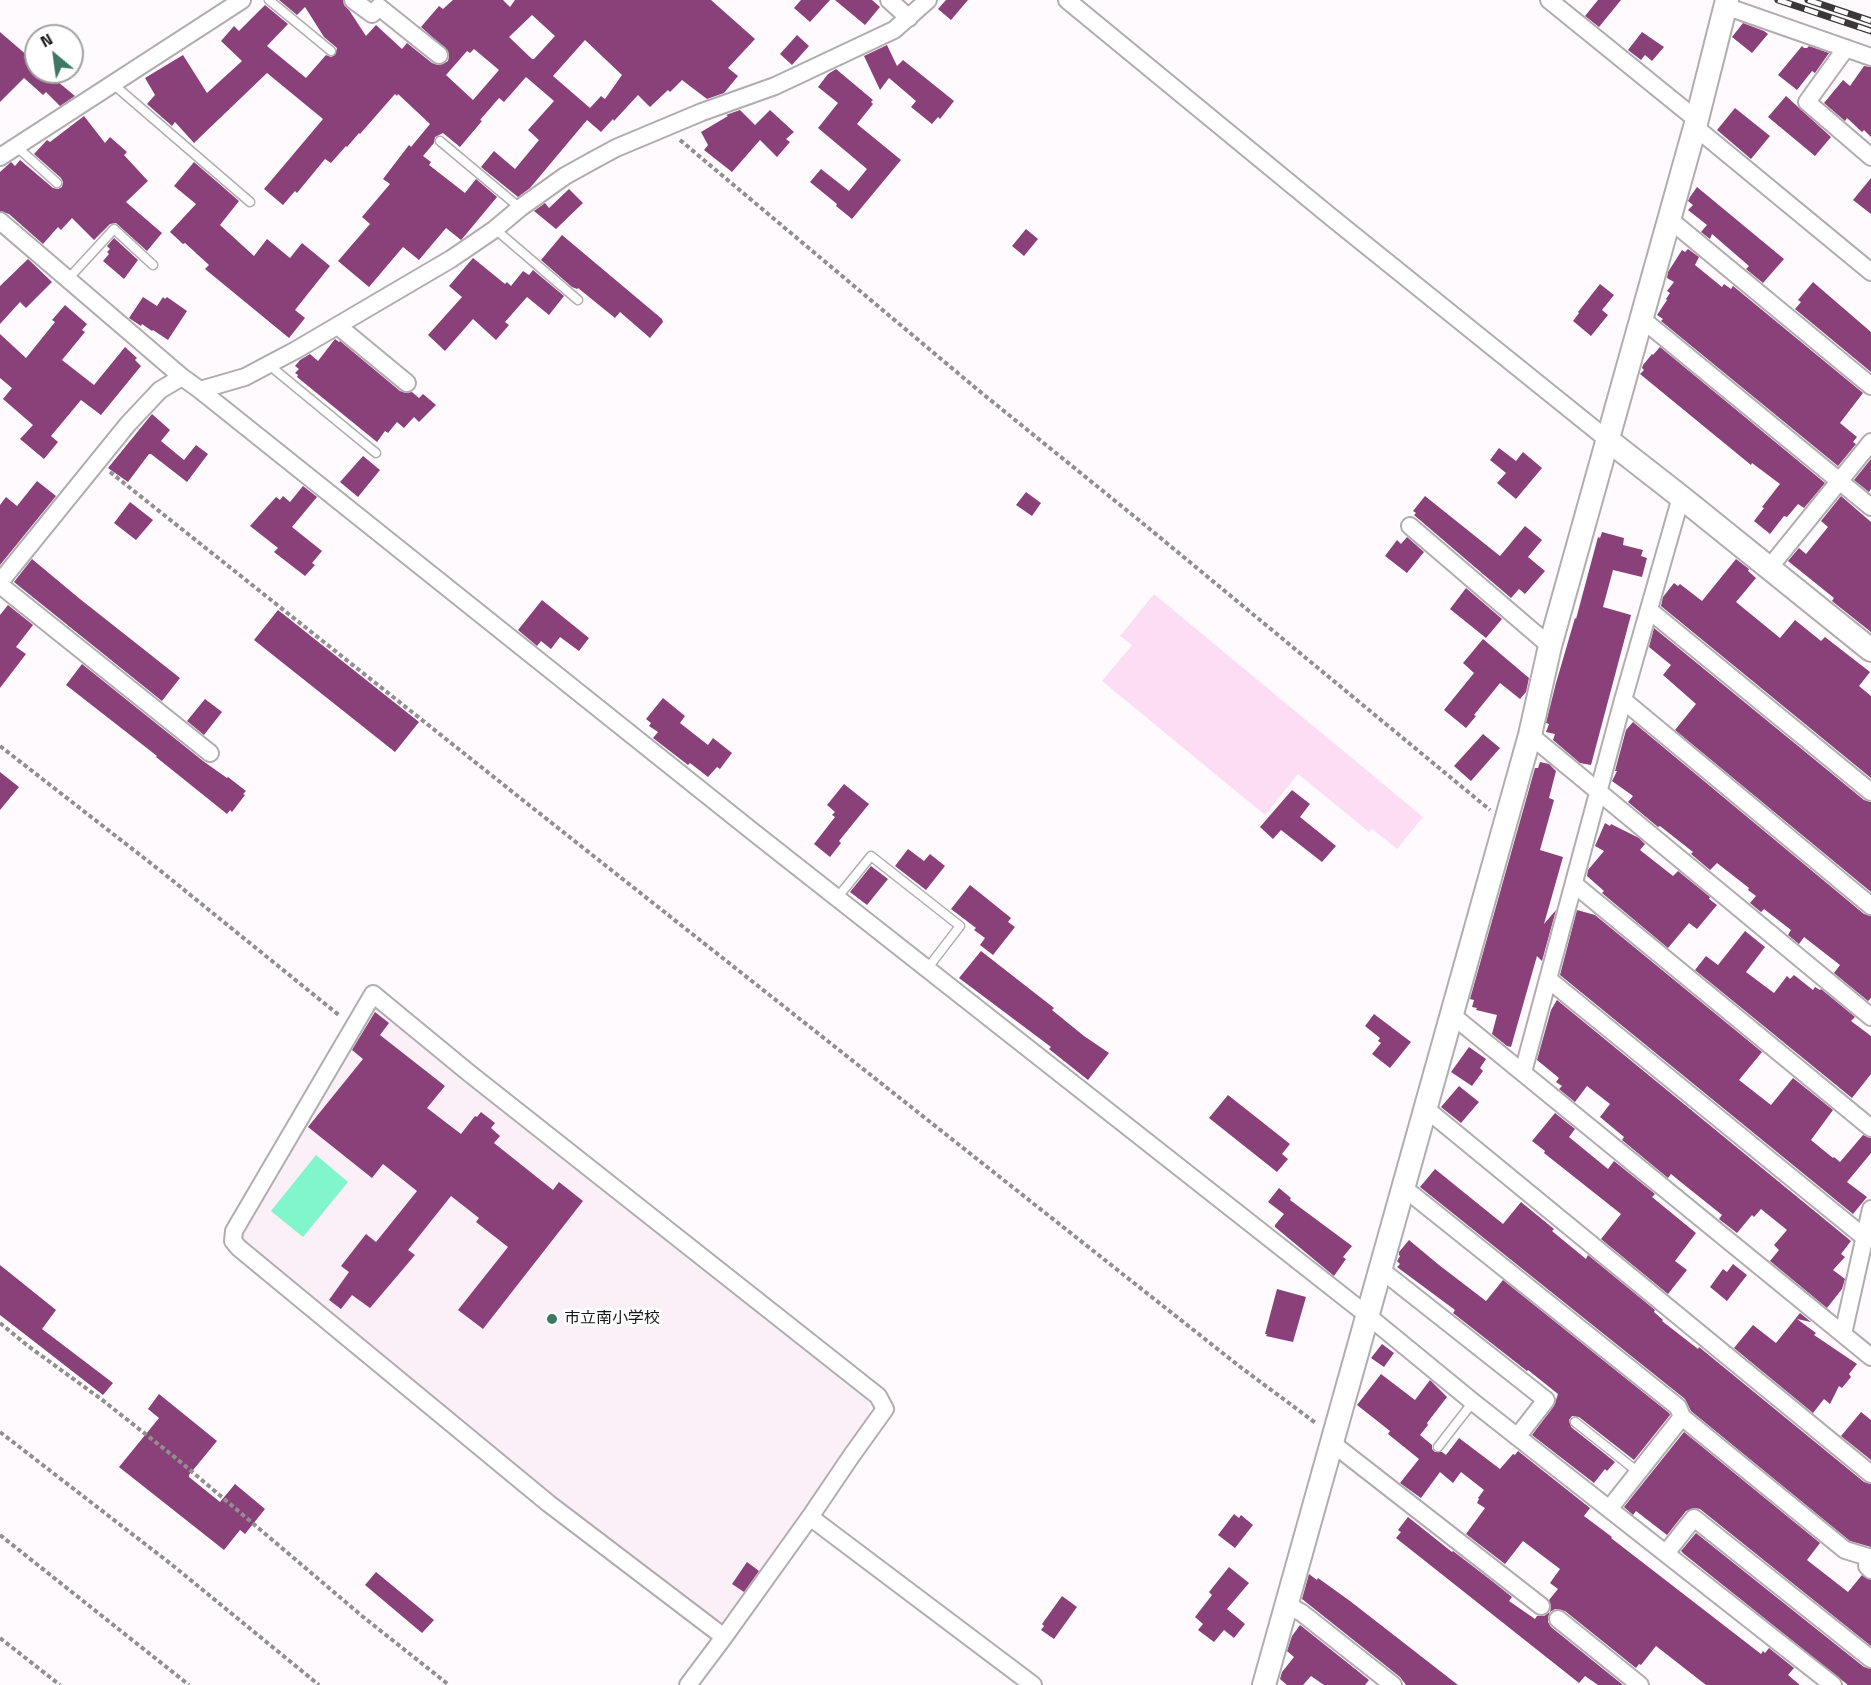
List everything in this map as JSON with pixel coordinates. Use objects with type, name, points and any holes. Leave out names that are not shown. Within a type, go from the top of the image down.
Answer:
[{"type":"street","points":[[0,157],[242,0]]},
{"type":"street","points":[[353,0],[372,14],[379,7],[439,55]]},
{"type":"street","points":[[889,0],[909,18]]},
{"type":"street","points":[[200,390],[245,377],[269,365],[452,260],[565,176],[616,148],[702,112],[775,86],[894,30],[928,0]]},
{"type":"street","points":[[1066,0],[1367,247],[1871,650]]},
{"type":"street","points":[[1550,0],[1871,272]]},
{"type":"street","points":[[1264,1685],[1530,735],[1550,646],[1696,124],[1726,3],[1871,57]]},
{"type":"street","points":[[1846,48],[1807,102],[1871,157]]},
{"type":"street","points":[[1669,219],[1871,386]]},
{"type":"street","points":[[0,221],[182,377],[837,898],[1367,1315],[1517,1437],[1833,1685]]},
{"type":"street","points":[[1642,319],[1871,507]]},
{"type":"street","points":[[338,326],[407,383]]},
{"type":"street","points":[[182,377],[160,390],[128,424],[0,584],[210,753]]},
{"type":"street","points":[[1769,568],[1871,442]]},
{"type":"street","points":[[1523,1072],[1623,700],[1681,496]]},
{"type":"street","points":[[1410,526],[1550,646]]},
{"type":"street","points":[[1648,610],[1871,792]]},
{"type":"street","points":[[1623,700],[1871,906]]},
{"type":"street","points":[[1530,735],[1871,1017]]},
{"type":"street","points":[[1574,884],[1871,1128]]},
{"type":"street","points":[[1548,979],[1864,1237]]},
{"type":"street","points":[[688,1685],[724,1637],[810,1517],[885,1409],[878,1396],[488,1088],[373,994],[234,1231],[233,1241],[548,1503],[724,1637]]},
{"type":"street","points":[[1452,1015],[1871,1357]]},
{"type":"street","points":[[1425,1108],[1871,1474]]},
{"type":"street","points":[[1404,1188],[1678,1407],[1682,1417],[1845,1550],[1868,1557],[1867,1566],[1871,1570]]},
{"type":"street","points":[[1843,1334],[1871,1209]]},
{"type":"street","points":[[1380,1269],[1546,1400],[1517,1437]]},
{"type":"street","points":[[1609,1509],[1682,1417]]},
{"type":"street","points":[[1333,1440],[1541,1606]]},
{"type":"street","points":[[810,1517],[1033,1685]]},
{"type":"street","points":[[1666,1553],[1694,1518],[1871,1659]]},
{"type":"street","points":[[1286,1604],[1302,1613],[1393,1685]]},
{"type":"street","points":[[1558,1620],[1640,1685]]},
{"type":"lane","points":[[269,0],[331,51]]},
{"type":"lane","points":[[113,84],[250,202]]},
{"type":"lane","points":[[440,141],[520,208]]},
{"type":"lane","points":[[16,146],[57,183]]},
{"type":"lane","points":[[68,279],[114,229],[153,265]]},
{"type":"lane","points":[[495,229],[578,300]]},
{"type":"lane","points":[[269,365],[376,453]]},
{"type":"lane","points":[[837,898],[871,856],[960,926],[927,969]]},
{"type":"lane","points":[[1438,1448],[1473,1402]]},
{"type":"lane","points":[[1575,1422],[1638,1472]]},
{"type":"path","points":[[666,128],[978,390],[1505,822]]},
{"type":"path","points":[[97,462],[1333,1440]]},
{"type":"path","points":[[0,746],[162,872],[353,1026]]},
{"type":"path","points":[[0,1323],[177,1459],[362,1616],[449,1685]]},
{"type":"path","points":[[0,1432],[171,1564],[319,1685]]},
{"type":"path","points":[[0,1535],[189,1685]]},
{"type":"path","points":[[0,1638],[60,1685]]},
{"type":"shaded area","points":[[1154,594],[1423,817],[1397,849],[1372,829],[1369,832],[1298,774],[1265,815],[1102,681],[1132,645],[1120,636]]},
{"type":"shaded area","name":"市立南小学校","points":[[375,1003],[867,1396],[870,1415],[725,1627],[719,1628],[240,1242],[238,1233]]},
{"type":"shaded area","points":[[316,1155],[348,1182],[303,1237],[271,1211]]},
{"type":"building","points":[[279,0],[343,0],[344,5],[366,36],[376,25],[402,49],[407,43],[432,63],[438,65],[448,61],[448,51],[421,27],[439,6],[443,9],[453,0],[503,0],[510,7],[515,0],[711,0],[755,39],[728,68],[738,76],[724,93],[707,99],[682,80],[650,107],[638,95],[601,132],[587,120],[530,188],[518,197],[481,167],[494,151],[515,169],[539,140],[528,130],[554,101],[526,77],[504,102],[499,98],[460,147],[443,133],[435,137],[434,143],[423,156],[431,162],[429,165],[465,193],[476,179],[497,197],[461,240],[446,228],[419,260],[403,247],[369,287],[338,261],[370,224],[362,217],[390,184],[383,179],[409,145],[411,147],[430,124],[398,94],[397,96],[395,94],[331,163],[325,159],[297,193],[295,191],[283,205],[264,189],[323,119],[267,73],[194,143],[175,122],[172,126],[147,104],[155,95],[145,78],[183,55],[207,93],[242,61],[221,41],[234,26],[239,31],[265,5],[288,24],[267,46],[306,78],[326,55],[331,57],[335,55],[337,48],[324,37],[305,7],[297,15]],"holes":[[[532,15],[555,36],[534,59],[509,37]],[[585,40],[622,75],[605,99],[601,96],[590,108],[553,76]],[[474,49],[499,70],[473,100],[446,75],[467,51],[470,53]]]},
{"type":"building","points":[[801,0],[830,0],[810,22],[794,8]]},
{"type":"building","points":[[835,0],[872,0],[880,7],[865,25]]},
{"type":"building","points":[[946,0],[968,0],[951,20],[938,9]]},
{"type":"building","points":[[1598,0],[1621,0],[1599,27],[1585,16]]},
{"type":"building","points":[[1743,23],[1768,34],[1752,53],[1732,37]]},
{"type":"building","points":[[0,32],[24,53],[24,78],[0,102]]},
{"type":"building","points":[[1642,32],[1664,47],[1652,61],[1645,55],[1641,60],[1628,50]]},
{"type":"building","points":[[797,35],[809,46],[792,65],[780,54]]},
{"type":"building","points":[[887,45],[897,66],[903,60],[954,101],[940,119],[938,117],[932,124],[911,107],[916,101],[889,78],[880,90],[864,56]]},
{"type":"building","points":[[1802,46],[1829,53],[1815,73],[1812,71],[1797,90],[1778,75]]},
{"type":"building","points":[[1864,66],[1871,67],[1871,137],[1847,118],[1845,121],[1824,103],[1843,80],[1850,86]]},
{"type":"building","points":[[836,69],[873,100],[871,102],[873,104],[857,124],[901,160],[852,219],[810,182],[821,169],[849,191],[867,169],[818,128],[838,103],[818,87],[828,74]]},
{"type":"building","points":[[31,84],[60,84],[75,96],[60,106],[46,92],[43,95]]},
{"type":"building","points":[[1786,96],[1831,137],[1815,156],[1768,117]]},
{"type":"building","points":[[1735,108],[1770,136],[1751,159],[1717,130]]},
{"type":"building","points":[[740,110],[755,125],[770,110],[794,132],[786,139],[790,142],[777,157],[760,140],[732,172],[704,150],[708,145],[701,132],[728,116],[726,115]]},
{"type":"building","points":[[84,116],[105,143],[110,137],[127,152],[124,155],[148,181],[126,202],[162,233],[147,251],[116,223],[110,224],[94,240],[72,218],[61,230],[58,227],[43,244],[9,214],[0,211],[0,172],[11,162],[15,166],[20,160],[53,188],[62,187],[61,178],[34,154],[47,140],[50,142]]},
{"type":"building","points":[[194,162],[239,201],[220,225],[254,256],[267,239],[290,258],[302,243],[330,266],[295,310],[305,318],[289,338],[205,269],[209,265],[170,232],[196,204],[174,186]]},
{"type":"building","points":[[1871,178],[1871,214],[1853,200]]},
{"type":"building","points":[[1697,187],[1784,259],[1763,283],[1746,269],[1749,266],[1712,234],[1710,239],[1701,232],[1707,225],[1688,210],[1693,205],[1688,201]]},
{"type":"building","points":[[569,189],[583,203],[556,229],[534,211],[545,203],[549,208]]},
{"type":"building","points":[[1026,229],[1038,239],[1024,256],[1012,246]]},
{"type":"building","points":[[562,235],[662,319],[663,322],[650,338],[620,312],[615,318],[578,288],[572,287],[541,260]]},
{"type":"building","points":[[114,238],[138,260],[124,279],[103,261],[109,254],[107,252],[110,249],[107,246]]},
{"type":"building","points":[[1688,249],[1699,257],[1695,265],[1722,287],[1724,284],[1731,289],[1733,286],[1863,393],[1840,423],[1857,437],[1853,442],[1856,444],[1838,466],[1661,321],[1663,319],[1657,315],[1670,293],[1667,291],[1674,282],[1667,278],[1668,272],[1682,250],[1685,252]]},
{"type":"building","points":[[473,258],[505,284],[507,282],[511,286],[523,271],[529,275],[533,270],[564,296],[549,315],[527,297],[505,322],[509,325],[496,340],[473,319],[445,351],[428,335],[462,297],[449,286]]},
{"type":"building","points":[[28,259],[52,282],[26,308],[20,302],[0,324],[0,286]]},
{"type":"building","points":[[1813,282],[1871,332],[1871,372],[1795,309],[1801,302],[1798,300]]},
{"type":"building","points":[[1600,284],[1614,295],[1602,310],[1608,315],[1591,336],[1573,321]]},
{"type":"building","points":[[143,297],[157,306],[163,297],[165,299],[167,297],[187,311],[168,340],[129,318]]},
{"type":"building","points":[[65,305],[87,324],[82,330],[85,332],[62,360],[94,385],[125,347],[137,358],[135,360],[141,366],[101,415],[81,400],[51,436],[58,442],[44,459],[20,439],[33,425],[3,399],[12,388],[0,378],[0,334],[26,358],[55,322],[52,320]]},
{"type":"building","points":[[335,339],[400,391],[412,392],[419,398],[423,394],[436,405],[419,422],[414,417],[404,428],[397,422],[388,433],[385,431],[377,442],[295,373],[299,369],[295,366],[300,360],[310,354],[318,361]]},
{"type":"building","points":[[1660,347],[1825,483],[1804,508],[1798,504],[1787,517],[1784,516],[1770,534],[1754,521],[1780,484],[1752,463],[1751,465],[1640,374],[1644,370],[1643,365]]},
{"type":"building","points":[[152,414],[170,430],[161,441],[184,460],[196,445],[208,454],[187,482],[151,454],[128,482],[108,468]]},
{"type":"building","points":[[1499,448],[1516,461],[1523,452],[1542,468],[1516,499],[1497,483],[1506,473],[1490,460]]},
{"type":"building","points":[[363,456],[380,470],[358,497],[340,482]]},
{"type":"building","points":[[1871,459],[1871,489],[1869,492],[1854,480]]},
{"type":"building","points":[[37,481],[56,496],[0,565],[0,505],[6,497],[17,506]]},
{"type":"building","points":[[303,486],[317,497],[292,527],[322,551],[312,563],[315,565],[305,576],[274,552],[278,548],[250,526],[276,497],[280,500],[283,496],[290,502]]},
{"type":"building","points":[[1026,492],[1041,503],[1032,516],[1016,505]]},
{"type":"building","points":[[1425,496],[1500,556],[1525,526],[1542,540],[1528,557],[1545,571],[1525,594],[1519,589],[1511,598],[1414,515],[1416,513],[1413,511]]},
{"type":"building","points":[[1841,496],[1871,522],[1871,632],[1788,561],[1799,548],[1806,554],[1828,527],[1821,521]]},
{"type":"building","points":[[130,502],[153,520],[136,540],[114,523]]},
{"type":"building","points":[[1602,532],[1624,538],[1623,545],[1643,550],[1641,556],[1647,558],[1642,577],[1613,570],[1603,607],[1631,615],[1591,765],[1580,763],[1553,740],[1555,734],[1546,732],[1549,724],[1546,723],[1598,537],[1600,538]]},
{"type":"building","points":[[1407,537],[1424,552],[1407,573],[1385,556],[1397,540],[1401,544]]},
{"type":"building","points":[[32,559],[180,678],[162,701],[14,582]]},
{"type":"building","points":[[1736,559],[1756,578],[1736,602],[1780,638],[1795,620],[1821,641],[1825,637],[1870,672],[1859,686],[1871,696],[1871,778],[1661,606],[1663,597],[1674,583],[1678,586],[1680,584],[1702,601]]},
{"type":"building","points":[[1466,588],[1502,619],[1486,638],[1450,609]]},
{"type":"building","points":[[542,600],[589,638],[579,651],[560,637],[551,649],[541,641],[537,646],[518,630]]},
{"type":"building","points":[[8,605],[33,625],[16,647],[26,654],[0,688],[0,615]]},
{"type":"building","points":[[278,610],[419,722],[395,752],[254,640]]},
{"type":"building","points":[[1654,628],[1864,800],[1871,802],[1871,892],[1675,730],[1696,704],[1663,675],[1671,665],[1649,647]]},
{"type":"building","points":[[1483,639],[1529,678],[1526,692],[1520,699],[1500,683],[1466,728],[1444,710],[1474,673],[1463,663]]},
{"type":"building","points":[[82,664],[203,761],[246,791],[232,812],[230,810],[227,814],[66,685]]},
{"type":"building","points":[[663,698],[685,716],[680,723],[708,745],[713,738],[732,753],[720,769],[717,767],[708,777],[653,738],[658,732],[649,726],[651,723],[646,719]]},
{"type":"building","points":[[205,699],[222,712],[204,735],[187,721]]},
{"type":"building","points":[[1633,722],[1864,914],[1871,916],[1871,998],[1868,1001],[1834,973],[1840,965],[1804,937],[1799,944],[1788,935],[1791,930],[1764,909],[1761,912],[1750,903],[1756,896],[1748,890],[1749,888],[1717,863],[1710,870],[1691,854],[1693,852],[1628,802],[1633,796],[1612,781],[1617,771],[1615,771],[1626,730]]},
{"type":"building","points":[[1483,734],[1500,748],[1471,781],[1454,766]]},
{"type":"building","points":[[1540,762],[1549,764],[1556,771],[1549,798],[1554,800],[1540,850],[1563,857],[1544,924],[1556,910],[1542,961],[1537,956],[1511,1047],[1492,1034],[1497,1015],[1476,1010],[1477,1008],[1472,1007],[1474,1000],[1470,999],[1535,768],[1538,768]]},
{"type":"building","points":[[0,772],[19,787],[0,810]]},
{"type":"building","points":[[844,784],[869,804],[839,841],[841,843],[830,857],[814,844],[835,817],[832,815],[835,812],[827,805]]},
{"type":"building","points":[[1292,790],[1310,804],[1300,817],[1336,846],[1322,862],[1281,830],[1273,839],[1260,827]]},
{"type":"building","points":[[1605,823],[1639,838],[1645,844],[1640,850],[1673,876],[1678,871],[1717,905],[1697,929],[1689,923],[1668,948],[1602,893],[1604,891],[1587,876],[1588,870],[1604,851],[1595,846]]},
{"type":"building","points":[[908,849],[924,861],[930,854],[945,866],[926,890],[895,866]]},
{"type":"building","points":[[871,866],[888,879],[867,905],[850,892]]},
{"type":"building","points":[[970,885],[1011,918],[1008,922],[1015,927],[993,955],[980,945],[985,938],[974,930],[976,928],[951,909]]},
{"type":"building","points":[[1577,910],[1595,915],[1762,1052],[1739,1080],[1771,1105],[1793,1078],[1833,1110],[1811,1140],[1833,1158],[1840,1162],[1863,1135],[1871,1138],[1871,1153],[1847,1182],[1867,1197],[1853,1214],[1560,975]]},
{"type":"building","points":[[1745,931],[1765,947],[1746,972],[1774,993],[1787,976],[1790,979],[1794,975],[1813,990],[1815,987],[1821,989],[1855,1017],[1851,1021],[1871,1036],[1871,1074],[1852,1098],[1695,970],[1706,956],[1718,965]]},
{"type":"building","points":[[981,951],[1054,1008],[1052,1010],[1084,1036],[1109,1053],[1088,1080],[1049,1049],[1051,1047],[959,978]]},
{"type":"building","points":[[1557,1000],[1851,1241],[1841,1254],[1845,1257],[1833,1270],[1845,1279],[1842,1289],[1827,1308],[1770,1261],[1779,1250],[1774,1245],[1787,1230],[1761,1209],[1754,1217],[1752,1215],[1737,1233],[1719,1219],[1722,1215],[1671,1174],[1668,1178],[1622,1140],[1624,1137],[1600,1117],[1610,1104],[1587,1086],[1575,1102],[1559,1089],[1562,1086],[1556,1082],[1559,1078],[1537,1060],[1551,1010]]},
{"type":"building","points":[[375,1012],[389,1023],[380,1035],[445,1086],[427,1108],[461,1134],[481,1112],[495,1123],[491,1128],[500,1136],[494,1143],[553,1190],[559,1182],[583,1201],[483,1329],[458,1310],[508,1247],[476,1222],[479,1218],[451,1196],[408,1250],[415,1255],[370,1308],[352,1295],[341,1309],[329,1300],[349,1272],[341,1266],[366,1234],[376,1242],[417,1191],[383,1164],[372,1178],[308,1127],[363,1059],[352,1050]]},
{"type":"building","points":[[1374,1014],[1411,1042],[1390,1068],[1372,1054],[1381,1043],[1378,1041],[1380,1038],[1365,1026]]},
{"type":"building","points":[[1469,1047],[1486,1059],[1480,1068],[1483,1071],[1472,1086],[1451,1072]]},
{"type":"building","points":[[1459,1086],[1479,1102],[1461,1123],[1441,1107]]},
{"type":"building","points":[[1228,1095],[1290,1144],[1282,1154],[1288,1159],[1277,1172],[1209,1118]]},
{"type":"building","points":[[1555,1113],[1575,1129],[1569,1137],[1608,1169],[1614,1161],[1655,1194],[1652,1197],[1696,1233],[1675,1261],[1687,1270],[1668,1294],[1601,1239],[1621,1214],[1532,1141]]},
{"type":"building","points":[[1435,1169],[1503,1224],[1521,1202],[1586,1259],[1588,1255],[1655,1310],[1654,1312],[1662,1321],[1698,1349],[1699,1347],[1864,1482],[1871,1484],[1871,1547],[1850,1541],[1691,1411],[1685,1399],[1420,1187]]},
{"type":"building","points":[[1279,1188],[1291,1198],[1290,1200],[1352,1246],[1343,1257],[1346,1259],[1334,1276],[1275,1227],[1284,1214],[1268,1202]]},
{"type":"building","points":[[1409,1240],[1486,1301],[1503,1280],[1669,1413],[1670,1415],[1634,1460],[1579,1417],[1572,1416],[1569,1420],[1571,1427],[1615,1462],[1607,1471],[1605,1469],[1594,1483],[1532,1435],[1554,1406],[1558,1394],[1453,1313],[1455,1310],[1397,1267],[1400,1264],[1397,1261],[1400,1256],[1399,1252]]},
{"type":"building","points":[[1733,1264],[1747,1275],[1727,1301],[1710,1287],[1723,1269],[1727,1272]]},
{"type":"building","points":[[0,1265],[56,1310],[42,1329],[113,1383],[103,1395],[0,1315]]},
{"type":"building","points":[[1277,1289],[1306,1297],[1293,1342],[1265,1334]]},
{"type":"building","points":[[1800,1313],[1811,1322],[1797,1319],[1816,1333],[1814,1335],[1857,1364],[1849,1374],[1851,1377],[1842,1388],[1839,1386],[1830,1404],[1824,1399],[1813,1413],[1734,1348],[1753,1325],[1776,1343]]},
{"type":"building","points":[[1382,1344],[1394,1353],[1384,1367],[1371,1358]]},
{"type":"building","points":[[1381,1374],[1415,1400],[1430,1380],[1447,1397],[1420,1435],[1432,1445],[1435,1452],[1442,1452],[1446,1455],[1459,1438],[1500,1469],[1518,1451],[1590,1508],[1584,1516],[1611,1538],[1761,1654],[1769,1648],[1794,1668],[1788,1675],[1800,1685],[1706,1685],[1656,1646],[1636,1668],[1565,1611],[1555,1609],[1550,1612],[1549,1600],[1558,1589],[1550,1583],[1560,1569],[1523,1541],[1505,1564],[1466,1534],[1485,1508],[1477,1503],[1484,1490],[1461,1472],[1453,1483],[1440,1472],[1421,1498],[1400,1483],[1419,1459],[1388,1434],[1390,1431],[1357,1405]]},
{"type":"building","points":[[159,1394],[217,1441],[189,1477],[220,1502],[235,1484],[265,1509],[245,1534],[240,1530],[224,1550],[119,1467],[159,1418],[148,1409]]},
{"type":"building","points":[[1861,1412],[1871,1420],[1871,1460],[1841,1436]]},
{"type":"building","points":[[1684,1432],[1820,1543],[1807,1560],[1848,1592],[1862,1575],[1871,1580],[1871,1646],[1700,1509],[1686,1511],[1667,1535],[1636,1511],[1633,1515],[1624,1507]]},
{"type":"building","points":[[1234,1514],[1239,1518],[1241,1515],[1253,1525],[1235,1548],[1218,1535]]},
{"type":"building","points":[[1408,1517],[1512,1597],[1509,1601],[1535,1619],[1537,1616],[1544,1616],[1550,1612],[1548,1622],[1551,1627],[1623,1685],[1598,1685],[1585,1676],[1579,1683],[1396,1538],[1401,1532],[1398,1530]]},
{"type":"building","points":[[1696,1533],[1864,1667],[1871,1669],[1871,1685],[1848,1685],[1684,1554],[1681,1551]]},
{"type":"building","points":[[747,1562],[759,1571],[744,1592],[732,1584]]},
{"type":"building","points":[[1229,1567],[1249,1583],[1227,1609],[1245,1624],[1234,1638],[1224,1630],[1214,1642],[1198,1630],[1203,1624],[1195,1617],[1212,1595],[1209,1592]]},
{"type":"building","points":[[376,1572],[434,1620],[422,1633],[365,1585]]},
{"type":"building","points":[[1309,1574],[1350,1601],[1458,1685],[1406,1685],[1400,1677],[1302,1599]]},
{"type":"building","points":[[1062,1596],[1077,1607],[1054,1639],[1041,1630],[1044,1626],[1042,1624]]},
{"type":"building","points":[[1300,1625],[1369,1680],[1365,1685],[1324,1685],[1311,1676],[1303,1685],[1287,1685],[1280,1679],[1282,1672],[1294,1657],[1287,1651],[1292,1636]]},
{"type":"railway","points":[[1778,0],[1871,31]]},
{"type":"railway","points":[[1808,0],[1871,21]]},
{"type":"place","name":"市立南小学校","points":[[552,1319]]}]
